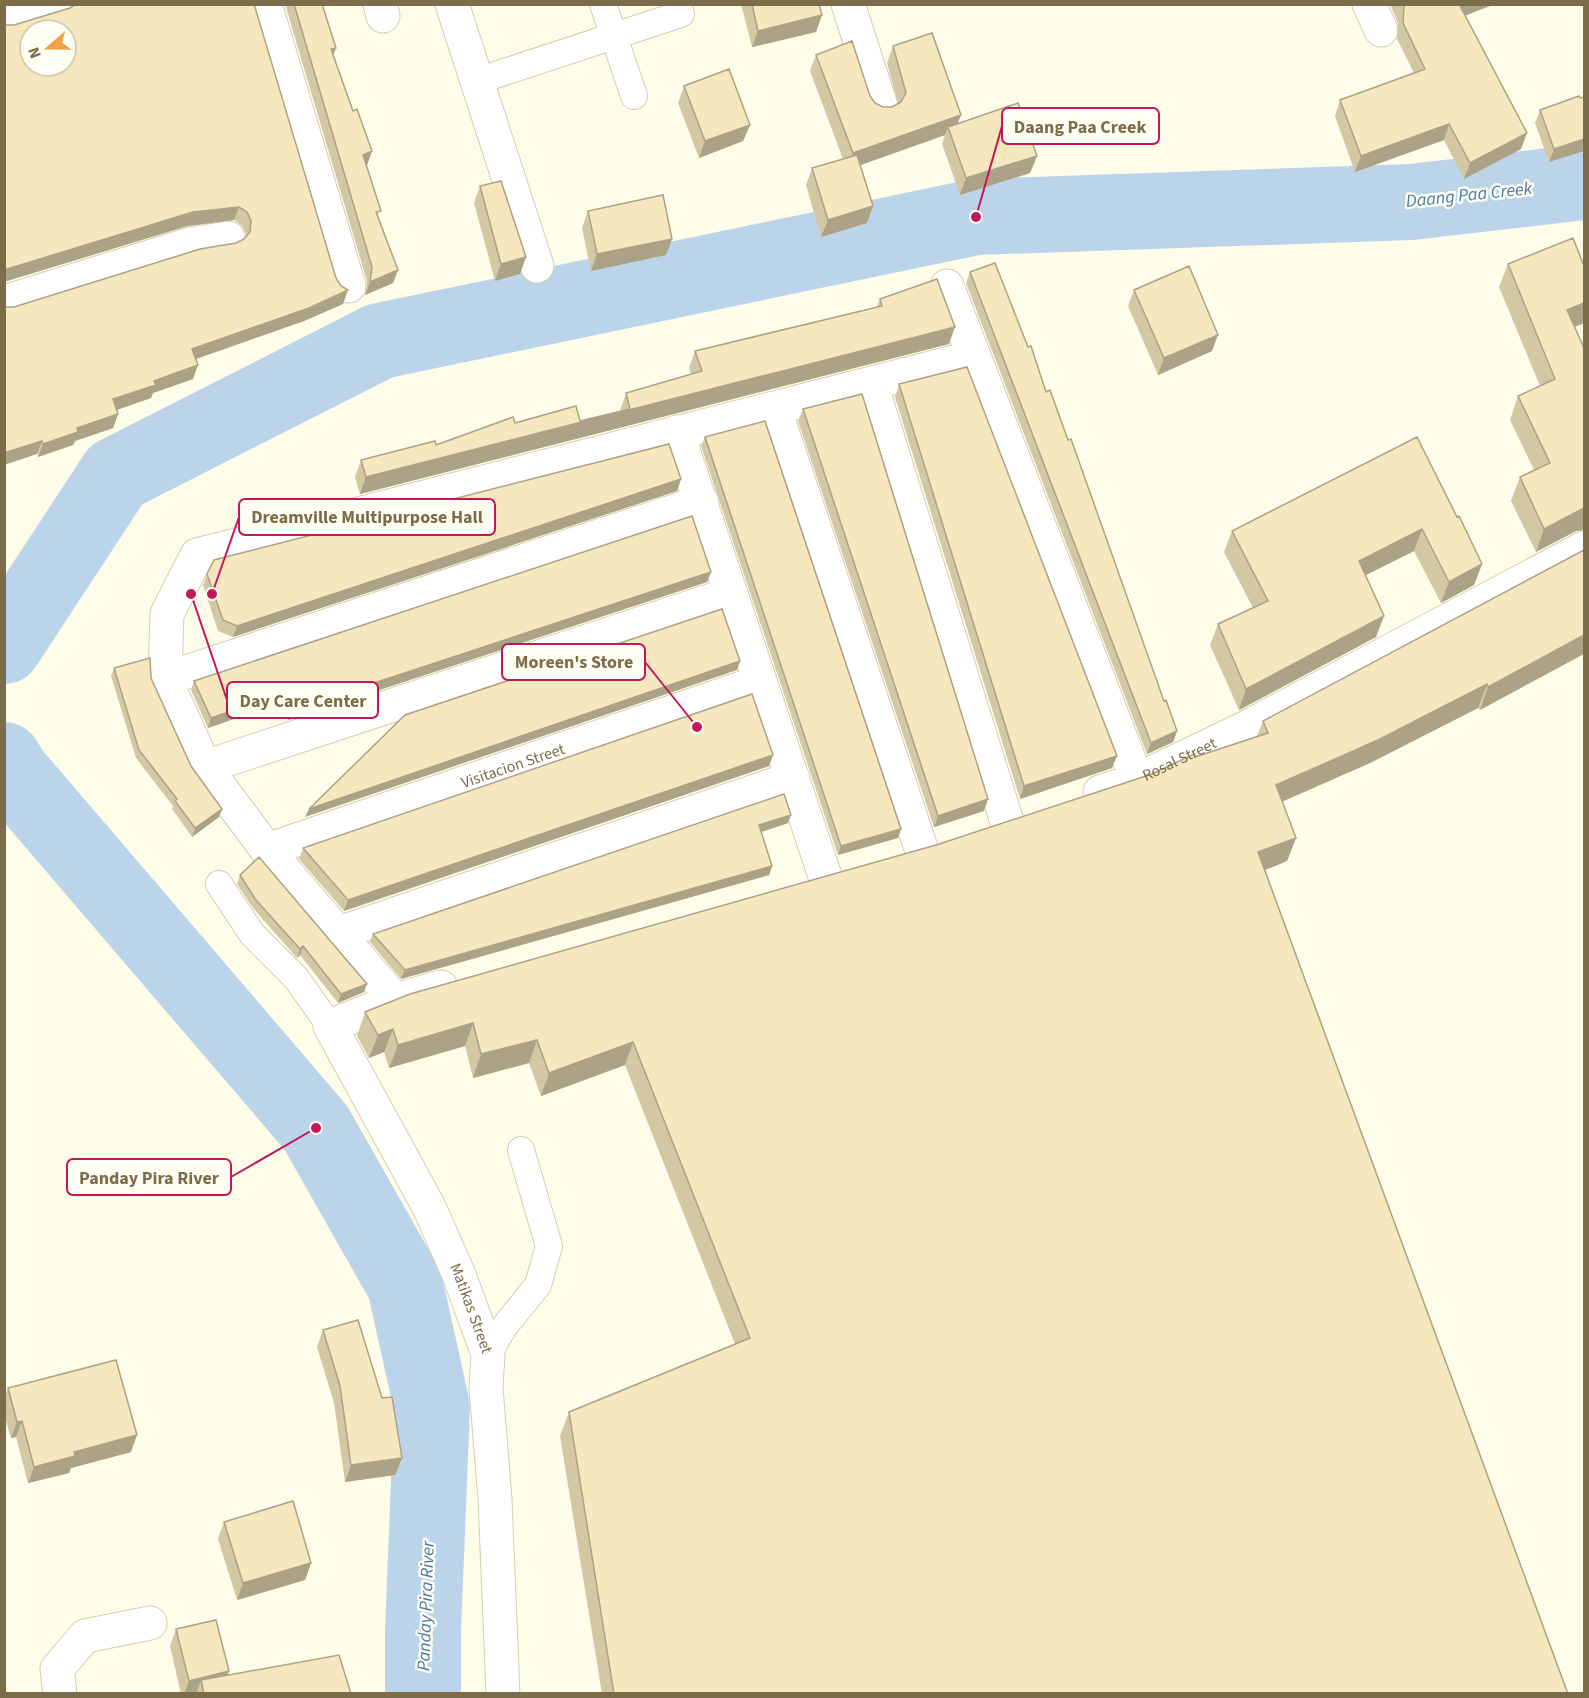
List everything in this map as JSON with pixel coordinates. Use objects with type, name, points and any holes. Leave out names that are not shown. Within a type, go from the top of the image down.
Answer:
[{"type":"street","points":[[4,20],[59,4]]},
{"type":"street","points":[[265,4],[349,286]]},
{"type":"street","points":[[452,4],[537,266]]},
{"type":"street","points":[[848,4],[881,106]]},
{"type":"street","points":[[4,302],[191,244],[228,238]]},
{"type":"street","points":[[947,286],[1137,780]]},
{"type":"street","points":[[395,1000],[267,850],[205,767],[165,679],[167,614],[197,555],[677,432],[776,410],[974,357]]},
{"type":"street","points":[[872,384],[1007,822]]},
{"type":"street","points":[[776,410],[922,851]]},
{"type":"street","points":[[677,432],[826,879]]},
{"type":"street","points":[[165,679],[702,502]]},
{"type":"street","name":"Rosal Street","points":[[1072,801],[1137,780],[1247,727],[1584,548]]},
{"type":"street","points":[[205,767],[730,594]]},
{"type":"street","name":"Visitacion Street","points":[[267,850],[759,682]]},
{"type":"street","points":[[339,933],[793,778]]},
{"type":"street","points":[[890,861],[1039,812]]},
{"type":"street","points":[[792,889],[858,870]]},
{"type":"street","points":[[330,1026],[395,1000],[475,978]]},
{"type":"street","name":"Matikas Street","points":[[330,1026],[429,1207],[459,1275],[488,1354],[486,1388],[495,1499],[503,1694]]},
{"type":"street","points":[[60,1694],[57,1669],[85,1636],[150,1623]]},
{"type":"lane","points":[[603,4],[634,96]]},
{"type":"lane","points":[[477,81],[681,14]]},
{"type":"lane","points":[[219,884],[252,934],[296,978],[330,1026]]},
{"type":"lane","points":[[488,1354],[504,1327],[538,1285],[549,1246],[521,1150]]},
{"type":"building","points":[[76,4],[254,4],[336,278],[341,286],[348,290],[309,308],[192,349],[198,365],[154,381],[156,385],[113,399],[118,414],[77,428],[78,432],[43,444],[42,441],[4,453],[4,307],[14,307],[200,249],[236,243],[250,232],[251,221],[247,212],[239,207],[193,212],[4,270],[4,25],[18,24],[18,78],[78,78],[78,18],[37,18]]},
{"type":"building","points":[[294,4],[322,4],[336,48],[331,49],[353,111],[357,109],[372,151],[363,155],[381,211],[376,212],[398,270],[370,282],[372,267]]},
{"type":"building","points":[[752,4],[819,4],[822,15],[758,31]]},
{"type":"building","points":[[1403,4],[1459,4],[1527,133],[1470,163],[1449,124],[1361,156],[1340,100],[1425,69],[1403,23]]},
{"type":"building","points":[[932,33],[961,115],[853,153],[816,55],[852,41],[870,96],[875,103],[883,107],[892,107],[901,102],[906,93],[893,46]]},
{"type":"building","points":[[729,69],[750,125],[705,141],[684,86]]},
{"type":"building","points":[[1579,96],[1584,97],[1584,139],[1554,149],[1540,110]]},
{"type":"building","points":[[1018,103],[1037,156],[966,178],[948,127]]},
{"type":"building","points":[[857,155],[873,206],[828,220],[812,168]]},
{"type":"building","points":[[501,181],[526,257],[501,264],[480,186]]},
{"type":"building","points":[[663,195],[672,239],[597,254],[588,211]]},
{"type":"building","points":[[1573,238],[1584,266],[1584,303],[1567,310],[1584,348],[1584,508],[1544,529],[1520,477],[1550,463],[1518,396],[1555,379],[1508,264]]},
{"type":"building","points":[[995,263],[1028,347],[1031,346],[1046,392],[1050,390],[1068,440],[1071,439],[1164,701],[1166,700],[1177,731],[1151,743],[970,272]]},
{"type":"building","points":[[1189,266],[1218,335],[1164,358],[1134,290]]},
{"type":"building","points":[[937,279],[955,327],[366,477],[361,460],[435,441],[436,445],[513,417],[515,423],[576,406],[580,421],[630,409],[626,393],[702,371],[695,351],[882,306],[880,299]]},
{"type":"building","points":[[967,367],[1117,756],[1024,786],[899,384]]},
{"type":"building","points":[[862,394],[988,799],[938,816],[803,409]]},
{"type":"building","points":[[765,421],[901,829],[841,846],[705,437]]},
{"type":"building","points":[[1417,437],[1482,564],[1449,582],[1422,529],[1359,561],[1384,616],[1246,689],[1218,624],[1268,601],[1232,531]]},
{"type":"building","points":[[669,444],[681,479],[237,626],[223,620],[207,574],[214,560]]},
{"type":"building","points":[[692,516],[711,572],[292,710],[286,692],[211,718],[194,681]]},
{"type":"building","points":[[1584,550],[1584,635],[1488,687],[1487,684],[1378,740],[1276,785],[1296,838],[1258,852],[1568,1694],[614,1694],[569,1412],[750,1338],[633,1042],[549,1073],[537,1040],[481,1054],[473,1023],[398,1045],[393,1029],[378,1035],[365,1012],[410,994],[936,845],[1152,774],[1194,754],[1195,757],[1268,733],[1263,721]]},
{"type":"building","points":[[722,609],[740,661],[309,809],[405,715]]},
{"type":"building","points":[[150,658],[151,678],[191,766],[222,809],[195,828],[175,801],[177,799],[139,750],[114,668]]},
{"type":"building","points":[[752,694],[773,755],[348,900],[303,848]]},
{"type":"building","points":[[784,794],[791,815],[759,825],[772,866],[405,970],[373,934]]},
{"type":"building","points":[[259,857],[367,984],[341,994],[303,946],[300,949],[256,900],[240,875]]},
{"type":"building","points":[[358,1320],[382,1398],[392,1397],[402,1458],[351,1465],[340,1386],[323,1330]]},
{"type":"building","points":[[116,1360],[137,1435],[74,1452],[75,1456],[34,1467],[22,1421],[17,1422],[8,1388]]},
{"type":"building","points":[[293,1501],[311,1563],[243,1583],[224,1522]]},
{"type":"building","points":[[216,1620],[229,1671],[189,1681],[176,1629]]},
{"type":"building","points":[[339,1655],[351,1694],[204,1694],[201,1680]]},
{"type":"waterway","name":"Daang Paa Creek","points":[[4,646],[116,475],[380,341],[976,217],[1411,202],[1584,182]]},
{"type":"waterway","name":"Panday Pira River","points":[[4,760],[11,772],[316,1128],[405,1285],[432,1407],[423,1630],[423,1694]]},
{"type":"place","name":"Daang Paa Creek","points":[[976,217]]},
{"type":"place","name":"Day Care Center","points":[[191,594]]},
{"type":"place","name":"Dreamville Multipurpose Hall","points":[[212,594]]},
{"type":"place","name":"Moreen's Store","points":[[697,727]]},
{"type":"place","name":"Panday Pira River","points":[[316,1128]]}]
